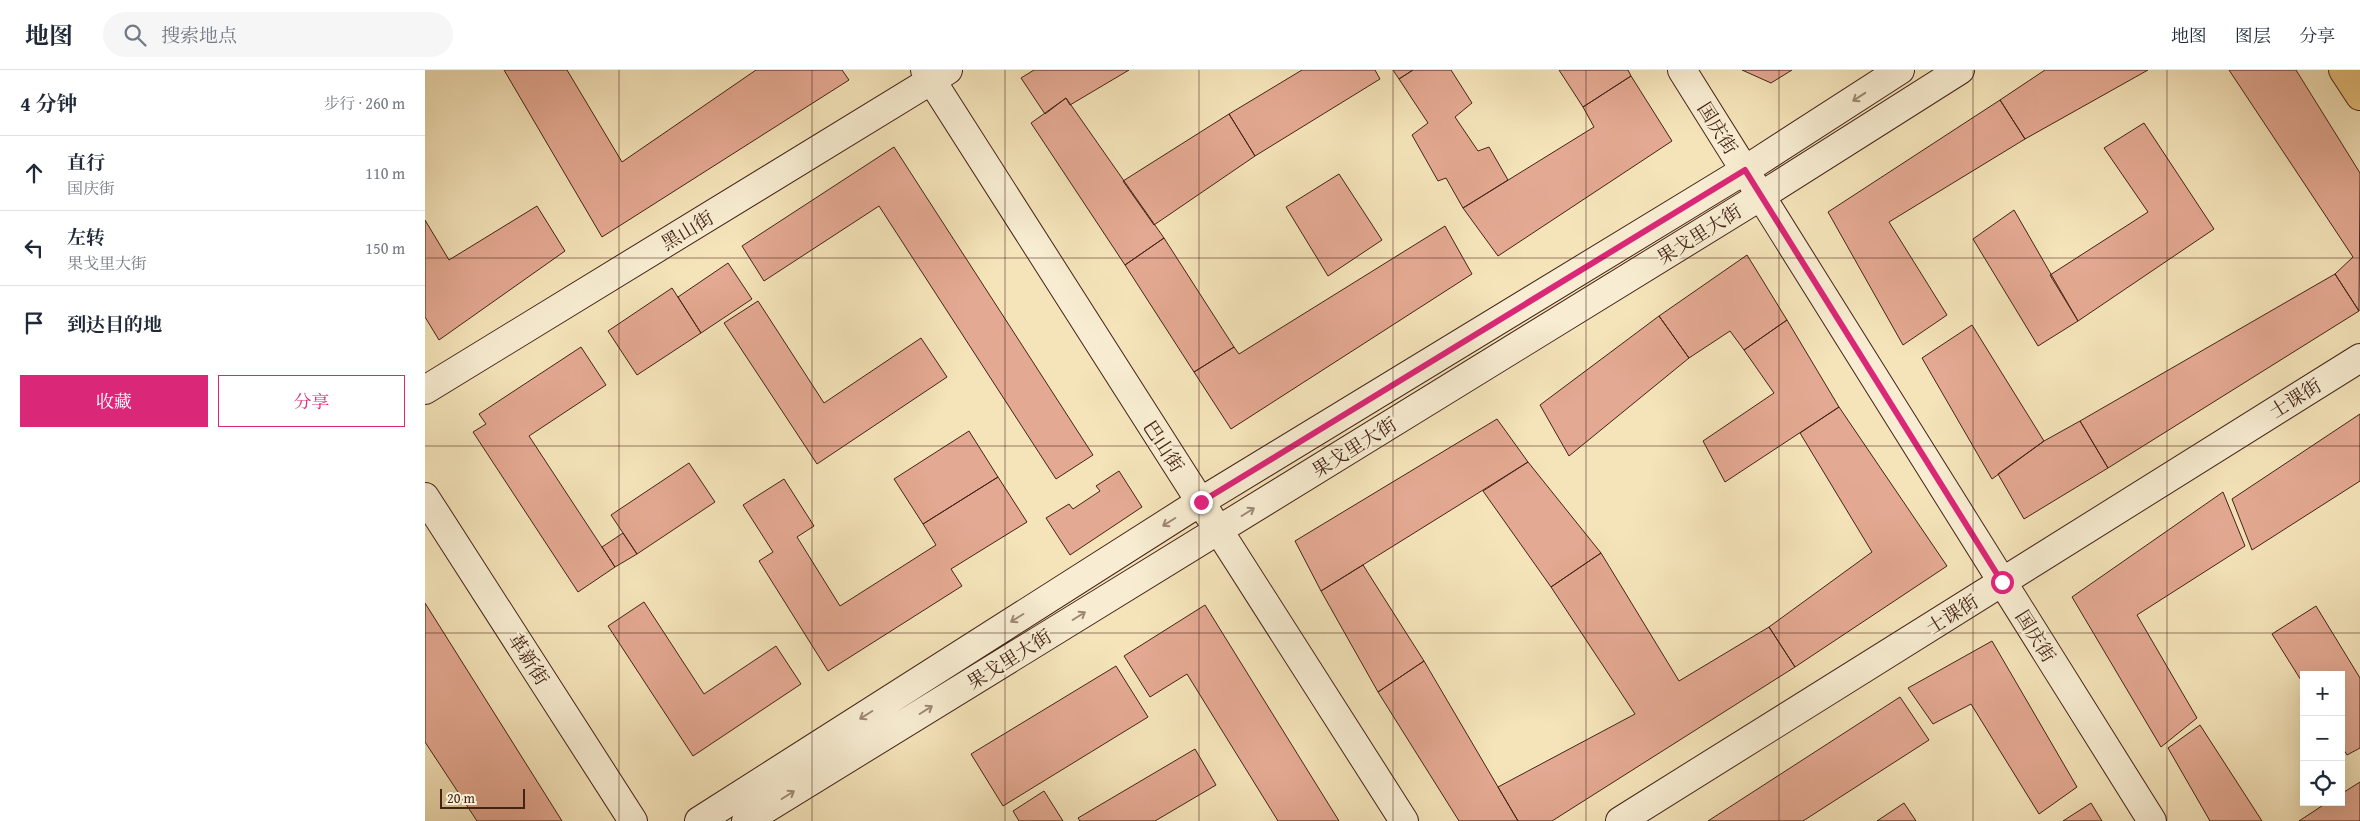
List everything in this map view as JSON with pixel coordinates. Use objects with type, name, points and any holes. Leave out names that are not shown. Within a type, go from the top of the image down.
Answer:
[{"type":"highway","points":[[2343,70],[2360,96]]},
{"type":"street","name":"国庆街","points":[[1682,70],[2152,821]]},
{"type":"street","name":"果戈里大街","points":[[699,821],[1201,502],[1745,170],[1900,70]]},
{"type":"street","name":"果戈里大街","points":[[746,821],[1761,196],[1960,70]]},
{"type":"street","name":"黑山街","points":[[425,390],[935,74]]},
{"type":"street","name":"巴山街","points":[[935,74],[1201,502],[1404,821]]},
{"type":"street","name":"士课街","points":[[1620,821],[2360,358]]},
{"type":"street","name":"革新街","points":[[425,497],[633,821]]},
{"type":"building","points":[[504,70],[567,70],[622,162],[756,70],[842,70],[849,80],[602,237]]},
{"type":"building","points":[[1034,70],[1129,70],[1070,105],[1066,98],[1045,114],[1021,78]]},
{"type":"building","points":[[1302,70],[1375,70],[1380,79],[1255,156],[1229,114]]},
{"type":"building","points":[[1393,70],[1413,70],[1399,79]]},
{"type":"building","points":[[1413,70],[1451,70],[1472,103],[1455,117],[1478,151],[1489,147],[1508,180],[1463,208],[1446,178],[1438,181],[1412,135],[1428,123],[1399,79]]},
{"type":"building","points":[[1559,70],[1628,70],[1631,76],[1583,107]]},
{"type":"building","points":[[1742,70],[1792,70],[1771,83]]},
{"type":"building","points":[[2045,70],[2148,70],[2025,139],[2000,100]]},
{"type":"building","points":[[2229,70],[2296,70],[2360,173],[2359,311],[2335,274],[2353,257]]},
{"type":"building","points":[[1631,76],[1672,141],[1498,256],[1463,208],[1594,127],[1583,107]]},
{"type":"building","points":[[1066,98],[1164,238],[1125,265],[1031,123]]},
{"type":"building","points":[[2000,100],[2025,139],[1889,222],[1947,315],[1903,345],[1828,212]]},
{"type":"building","points":[[1229,114],[1255,156],[1154,225],[1123,181]]},
{"type":"building","points":[[2144,123],[2214,229],[2078,321],[2050,275],[2148,212],[2104,148]]},
{"type":"building","points":[[894,147],[1093,455],[1056,479],[879,206],[764,281],[742,246]]},
{"type":"building","points":[[1339,174],[1382,240],[1328,276],[1286,207]]},
{"type":"building","points":[[537,206],[565,251],[439,340],[425,317],[425,220],[449,260]]},
{"type":"building","points":[[2014,210],[2078,321],[2038,346],[1973,239]]},
{"type":"building","points":[[1445,226],[1472,274],[1231,429],[1194,372],[1234,347],[1239,354]]},
{"type":"building","points":[[1164,238],[1234,347],[1194,372],[1125,265]]},
{"type":"building","points":[[1747,255],[1787,320],[1744,350],[1730,331],[1689,358],[1659,316]]},
{"type":"building","points":[[728,263],[752,299],[701,333],[678,297]]},
{"type":"building","points":[[2335,274],[2359,311],[2108,468],[2080,421]]},
{"type":"building","points":[[672,288],[701,333],[637,375],[608,331]]},
{"type":"building","points":[[758,301],[824,403],[921,338],[947,377],[817,464],[724,323]]},
{"type":"building","points":[[1659,316],[1689,358],[1569,456],[1540,405]]},
{"type":"building","points":[[1787,320],[1839,407],[1725,482],[1703,441],[1774,393],[1744,350]]},
{"type":"building","points":[[1972,325],[2044,441],[1992,479],[1922,358]]},
{"type":"building","points":[[581,347],[606,385],[529,436],[615,567],[578,592],[473,432],[486,424],[479,414]]},
{"type":"building","points":[[1839,407],[1947,566],[1795,667],[1769,627],[1872,552],[1800,433]]},
{"type":"building","points":[[2360,414],[2360,481],[2252,550],[2232,499]]},
{"type":"building","points":[[1497,419],[1528,462],[1321,591],[1295,541]]},
{"type":"building","points":[[2080,421],[2108,468],[2024,519],[1998,474],[2044,441]]},
{"type":"building","points":[[969,431],[998,477],[923,524],[894,479]]},
{"type":"building","points":[[1528,462],[1601,553],[1551,587],[1483,491]]},
{"type":"building","points":[[689,463],[715,502],[637,554],[611,515]]},
{"type":"building","points":[[1119,471],[1142,507],[1070,555],[1046,518],[1069,504],[1073,509],[1100,491],[1096,486]]},
{"type":"building","points":[[998,477],[1027,522],[951,569],[962,586],[828,671],[759,561],[773,552],[743,505],[784,479],[814,526],[797,537],[840,606],[936,545],[923,524]]},
{"type":"building","points":[[2223,492],[2245,546],[2137,615],[2197,718],[2161,747],[2072,597]]},
{"type":"building","points":[[623,533],[637,554],[615,567],[602,547]]},
{"type":"building","points":[[1601,553],[1679,681],[1769,627],[1795,667],[1552,821],[1518,821],[1498,787],[1635,714],[1551,587]]},
{"type":"building","points":[[1363,565],[1424,661],[1378,692],[1321,591]]},
{"type":"building","points":[[644,602],[704,694],[776,646],[801,684],[693,756],[608,626]]},
{"type":"building","points":[[425,603],[562,821],[477,821],[425,742]]},
{"type":"building","points":[[1205,605],[1339,821],[1278,821],[1187,674],[1150,697],[1124,656]]},
{"type":"building","points":[[2316,606],[2360,678],[2360,748],[2347,755],[2345,752],[2345,671],[2300,671],[2300,679],[2272,634]]},
{"type":"building","points":[[1992,641],[2077,787],[2039,814],[1971,704],[1933,724],[1908,688]]},
{"type":"building","points":[[1424,661],[1518,821],[1459,821],[1378,692]]},
{"type":"building","points":[[1116,666],[1148,717],[1003,806],[971,754]]},
{"type":"building","points":[[1900,697],[1929,740],[1803,821],[1708,821]]},
{"type":"building","points":[[2200,725],[2262,821],[2210,821],[2168,748]]},
{"type":"building","points":[[1195,749],[1216,785],[1155,821],[1080,821],[1078,818]]},
{"type":"building","points":[[2360,782],[2360,821],[2299,821],[2322,806],[2345,806],[2345,791]]},
{"type":"building","points":[[1044,791],[1063,821],[1019,821],[1013,811]]},
{"type":"building","points":[[1904,803],[1916,821],[1877,821]]},
{"type":"building","points":[[2091,803],[2102,821],[2063,821]]},
{"type":"route","points":[[1201,502],[1745,170],[2002,582]]}]
